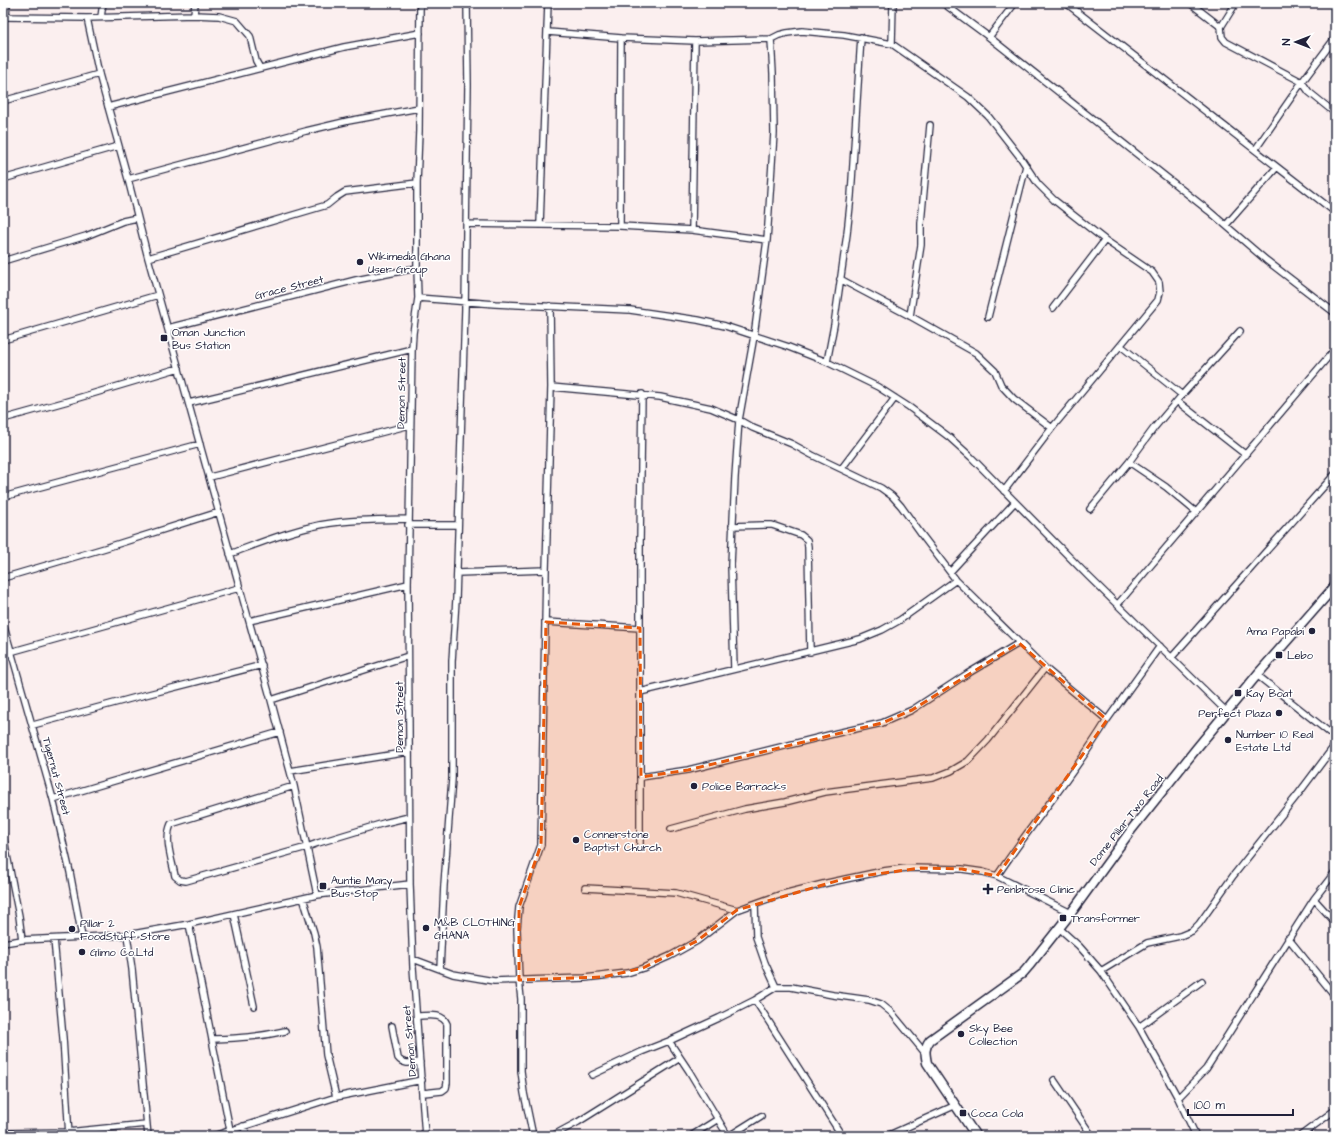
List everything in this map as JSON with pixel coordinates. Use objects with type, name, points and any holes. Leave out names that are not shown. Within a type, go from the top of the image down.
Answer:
[{"type":"street","points":[[7,3],[5,17],[87,18],[194,15],[220,16],[237,21],[250,36],[256,61],[260,68]]},
{"type":"street","points":[[101,17],[103,3]]},
{"type":"street","points":[[194,15],[195,3]]},
{"type":"street","name":"Demon Street","points":[[420,3],[417,183],[418,298],[412,349],[408,519],[408,656],[410,884],[416,1016],[423,1093],[425,1136]]},
{"type":"street","points":[[440,969],[444,878],[452,779],[452,661],[457,574],[466,301],[468,85],[467,3]]},
{"type":"street","points":[[540,224],[548,3]]},
{"type":"street","points":[[892,44],[893,3]]},
{"type":"street","points":[[943,3],[989,37],[1226,225],[1266,260],[1335,312]]},
{"type":"street","points":[[989,37],[1015,3]]},
{"type":"street","points":[[1066,3],[1335,212]]},
{"type":"street","points":[[1190,3],[1221,27]]},
{"type":"street","points":[[1236,3],[1221,27],[1222,37],[1226,42],[1302,82],[1309,92],[1335,113]]},
{"type":"street","points":[[87,18],[99,74],[158,296],[210,477],[239,588],[272,700],[294,786],[317,895]]},
{"type":"street","points":[[548,32],[621,38],[695,41],[771,39],[787,32],[802,31],[861,38],[892,44],[968,97],[978,106],[988,116],[1038,184],[1054,200],[1104,240],[1152,272],[1159,282],[1160,292],[1158,300],[1052,428],[1004,490]]},
{"type":"street","points":[[108,107],[344,47],[420,33]]},
{"type":"street","points":[[620,226],[621,38]]},
{"type":"street","points":[[827,362],[834,325],[851,196],[861,38]]},
{"type":"street","points":[[1255,150],[1302,82],[1335,38]]},
{"type":"street","points":[[734,669],[731,564],[732,526],[739,420],[754,336],[767,240],[774,133],[771,39]]},
{"type":"street","points":[[692,230],[695,41]]},
{"type":"street","points":[[3,101],[99,74]]},
{"type":"street","points":[[128,179],[306,130],[419,108]]},
{"type":"street","points":[[910,316],[921,245],[921,223],[930,125]]},
{"type":"street","points":[[3,179],[118,146]]},
{"type":"street","points":[[988,317],[1026,166]]},
{"type":"street","points":[[1226,225],[1277,167]]},
{"type":"street","points":[[148,258],[327,205],[337,196],[345,192],[417,183]]},
{"type":"street","points":[[3,261],[86,236],[137,218]]},
{"type":"street","points":[[467,224],[620,226],[692,230],[767,240]]},
{"type":"street","points":[[1053,308],[1104,240]]},
{"type":"street","name":"Grace Street","points":[[168,328],[356,280],[417,268]]},
{"type":"street","points":[[840,278],[976,353],[994,371],[1001,385],[1014,399],[1052,428]]},
{"type":"street","points":[[3,340],[158,296]]},
{"type":"street","points":[[418,298],[630,310],[669,315],[725,326],[786,346],[827,362],[878,387],[949,437],[971,457],[1088,576],[1172,656],[1227,712]]},
{"type":"street","points":[[533,1136],[521,1071],[521,999],[518,929],[519,907],[541,844],[551,387],[550,306]]},
{"type":"street","points":[[1090,510],[1177,400],[1240,331]]},
{"type":"street","points":[[1121,346],[1182,395]]},
{"type":"street","points":[[189,402],[412,349]]},
{"type":"street","points":[[1118,604],[1335,349]]},
{"type":"street","points":[[3,419],[179,368]]},
{"type":"street","points":[[551,387],[642,394],[711,408],[739,420],[753,428],[792,444],[881,488],[892,496],[904,509],[956,580],[1045,668],[1107,720]]},
{"type":"street","points":[[640,844],[642,394]]},
{"type":"street","points":[[842,468],[895,398]]},
{"type":"street","points":[[1177,400],[1246,455]]},
{"type":"street","points":[[210,477],[410,425]]},
{"type":"street","points":[[3,497],[200,444]]},
{"type":"street","points":[[1129,462],[1166,487],[1196,512]]},
{"type":"street","points":[[1172,656],[1335,474]]},
{"type":"street","points":[[950,572],[1015,502]]},
{"type":"street","points":[[3,578],[219,512]]},
{"type":"street","points":[[230,554],[312,526],[335,523],[408,519]]},
{"type":"street","points":[[408,526],[458,525]]},
{"type":"street","points":[[732,526],[772,526],[801,535],[807,540],[810,652]]},
{"type":"street","points":[[457,574],[546,570]]},
{"type":"street","points":[[640,692],[860,639],[882,630],[918,608],[956,580]]},
{"type":"street","points":[[249,621],[408,584]]},
{"type":"street","name":"Dome Pillar Two Road","points":[[925,1053],[926,1046],[930,1040],[1023,973],[1060,928],[1132,829],[1257,675],[1335,586]]},
{"type":"street","points":[[3,654],[239,588]]},
{"type":"street","name":"Tigernut Street","points":[[3,622],[53,799],[70,872],[82,938]]},
{"type":"street","points":[[546,622],[640,628]]},
{"type":"street","points":[[641,777],[688,770],[837,733],[882,724],[912,710],[967,674],[1019,643]]},
{"type":"street","points":[[997,876],[1018,844],[1085,754],[1107,720],[1160,646]]},
{"type":"street","points":[[272,700],[408,656]]},
{"type":"street","points":[[33,725],[262,664]]},
{"type":"street","points":[[671,829],[745,809],[785,802],[825,792],[933,778],[951,772],[968,761],[988,740],[1045,668]]},
{"type":"street","points":[[1257,675],[1335,737]]},
{"type":"street","points":[[53,799],[280,732]]},
{"type":"street","points":[[1101,970],[1147,943],[1180,936],[1192,931],[1200,924],[1233,876],[1335,745]]},
{"type":"street","points":[[290,771],[409,752]]},
{"type":"street","points":[[294,786],[171,824],[167,838],[175,876],[180,880],[186,880],[308,847],[384,822],[409,817]]},
{"type":"street","points":[[3,835],[19,916],[22,940]]},
{"type":"street","points":[[413,959],[466,977],[494,981],[603,977],[627,973],[643,968],[670,956],[697,941],[737,910],[779,895],[827,883],[891,870],[922,868],[978,871],[997,876],[1071,913]]},
{"type":"street","points":[[1178,1098],[1206,1068],[1288,938],[1314,899],[1335,872]]},
{"type":"street","points":[[3,943],[22,940],[127,935],[190,924],[317,895],[410,884]]},
{"type":"street","points":[[585,888],[676,893],[737,910]]},
{"type":"street","points":[[303,898],[317,947],[326,1055],[336,1097]]},
{"type":"street","points":[[1314,899],[1335,922]]},
{"type":"street","points":[[755,904],[756,937],[765,963],[776,987]]},
{"type":"street","points":[[234,914],[254,1006]]},
{"type":"street","points":[[190,924],[230,1130]]},
{"type":"street","points":[[1060,928],[1101,970],[1139,1027],[1178,1098],[1196,1136]]},
{"type":"street","points":[[127,935],[132,969],[148,1136]]},
{"type":"street","points":[[1288,938],[1335,996]]},
{"type":"street","points":[[54,939],[63,1038],[68,1134]]},
{"type":"street","points":[[1139,1027],[1202,981]]},
{"type":"street","points":[[592,1075],[641,1052],[669,1041],[755,1000],[776,987],[791,987],[869,1000],[881,1004],[892,1013],[925,1053],[928,1063],[976,1136]]},
{"type":"street","points":[[755,1000],[842,1136]]},
{"type":"street","points":[[416,1016],[440,1016],[444,1019],[446,1024],[446,1088],[442,1091],[423,1093]]},
{"type":"street","points":[[392,1026],[398,1058],[404,1063],[420,1062]]},
{"type":"street","points":[[213,1039],[250,1038],[285,1031]]},
{"type":"street","points":[[669,1041],[729,1136],[761,1116]]},
{"type":"street","points":[[552,1136],[578,1122],[680,1058]]},
{"type":"street","points":[[213,1136],[336,1097],[422,1080]]},
{"type":"street","points":[[1054,1080],[1092,1136]]},
{"type":"street","points":[[887,1136],[956,1105]]},
{"type":"street","points":[[1300,1136],[1334,1112]]},
{"type":"street","points":[[691,1136],[718,1119]]},
{"type":"street","points":[[4,1134],[68,1134],[146,1124]]},
{"type":"street","points":[[243,1126],[248,1136]]},
{"type":"highlighted area","points":[[546,622],[640,628],[641,777],[688,770],[882,723],[912,710],[1019,643],[1107,720],[997,876],[962,869],[921,868],[847,878],[737,910],[697,941],[643,968],[603,977],[519,980],[519,907],[541,845]]},
{"type":"place","name":"Wikimedia Ghana User Group","points":[[360,262]]},
{"type":"place","name":"Oman Junction Bus Station","points":[[164,338]]},
{"type":"place","name":"Ama Papabi","points":[[1312,631]]},
{"type":"place","name":"Lebo","points":[[1279,655]]},
{"type":"place","name":"Kay Boat","points":[[1238,693]]},
{"type":"place","name":"Perfect Plaza","points":[[1279,713]]},
{"type":"place","name":"Number 10 Real Estate Ltd","points":[[1228,740]]},
{"type":"place","name":"Police Barracks","points":[[694,786]]},
{"type":"place","name":"Connerstone Baptist Church","points":[[576,840]]},
{"type":"place","name":"Auntie Mary Bus Stop","points":[[323,886]]},
{"type":"place","name":"Penbrose Clinic","points":[[988,889]]},
{"type":"place","name":"Transformer","points":[[1063,918]]},
{"type":"place","name":"M&B CLOTHING GHANA","points":[[426,928]]},
{"type":"place","name":"Pillar 2 FoodStuff Store","points":[[72,929]]},
{"type":"place","name":"Glimo Co.Ltd","points":[[82,952]]},
{"type":"place","name":"Sky Bee Collection","points":[[961,1034]]},
{"type":"place","name":"Coca Cola","points":[[963,1113]]}]
